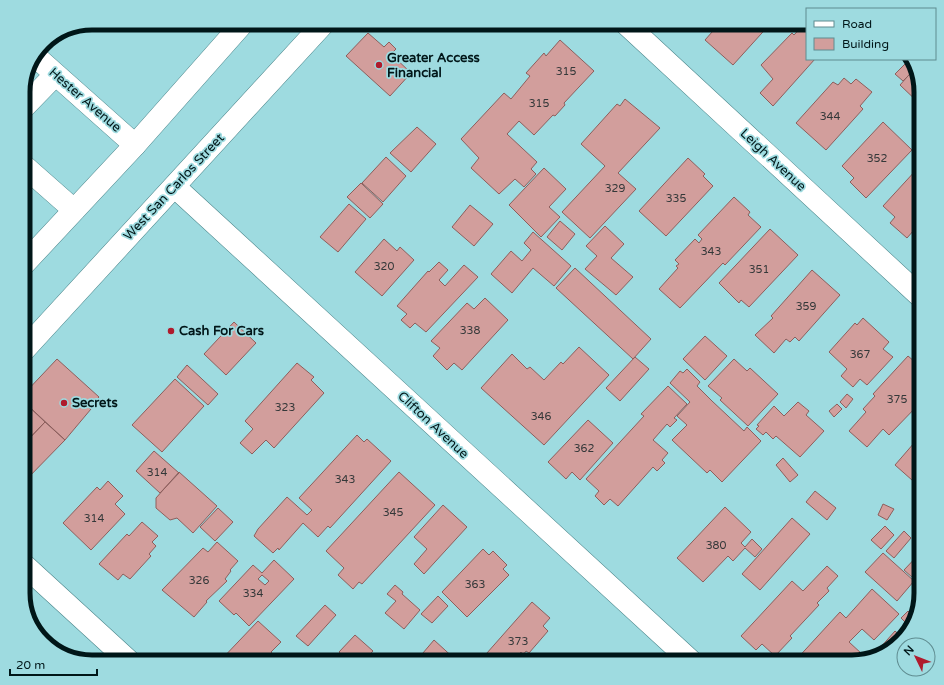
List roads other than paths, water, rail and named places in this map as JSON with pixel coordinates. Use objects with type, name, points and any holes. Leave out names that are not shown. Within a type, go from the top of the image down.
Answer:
[{"type":"street","points":[[30,257],[134,145],[237,30]]},
{"type":"street","name":"West San Carlos Street","points":[[30,343],[318,30]]},
{"type":"street","name":"Leigh Avenue","points":[[633,30],[914,291]]},
{"type":"street","name":"Hester Avenue","points":[[39,60],[134,145]]},
{"type":"street","points":[[30,101],[55,75]]},
{"type":"street","points":[[30,171],[74,210]]},
{"type":"street","name":"Clifton Avenue","points":[[175,187],[684,655]]},
{"type":"street","points":[[30,570],[122,655]]},
{"type":"place","name":"Greater Access Financial","points":[[379,65]]},
{"type":"place","name":"Cash For Cars","points":[[171,331]]},
{"type":"place","name":"Secrets","points":[[64,403]]}]
